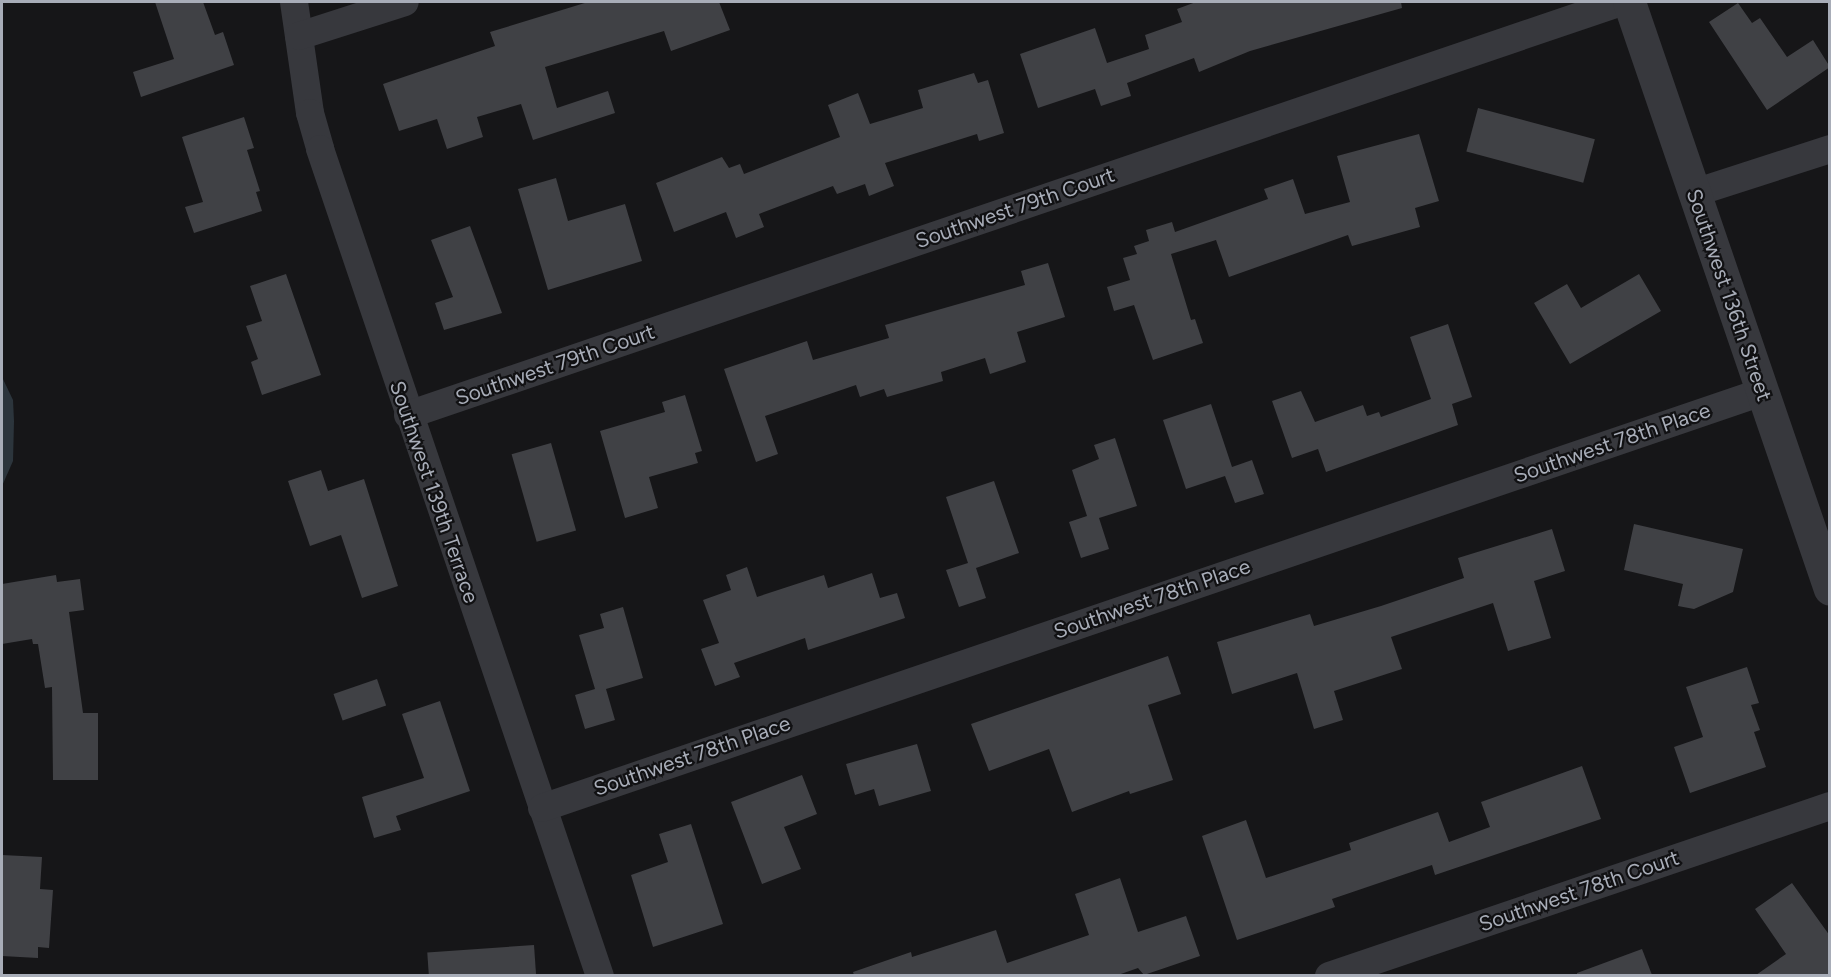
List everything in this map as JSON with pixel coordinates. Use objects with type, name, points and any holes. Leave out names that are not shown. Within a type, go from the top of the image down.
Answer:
[{"type":"street","name":"Southwest 139th Terrace","points":[[294,2],[320,149],[408,415],[600,975]]},
{"type":"street","points":[[299,36],[405,2]]},
{"type":"street","name":"Southwest 79th Court","points":[[408,415],[1621,2]]},
{"type":"street","name":"Southwest 136th Street","points":[[1629,2],[1830,589]]},
{"type":"street","points":[[1694,193],[1830,148]]},
{"type":"street","name":"Southwest 78th Place","points":[[542,808],[1762,392]]},
{"type":"street","name":"Southwest 78th Court","points":[[1329,975],[1830,806]]},
{"type":"shaded area","points":[[2,377],[13,400],[14,421],[13,461],[2,486]]},
{"type":"building","points":[[155,2],[203,2],[215,35],[223,32],[234,65],[141,97],[133,72],[174,59]]},
{"type":"building","points":[[588,2],[719,2],[730,30],[671,51],[664,31],[545,67],[557,108],[608,91],[615,113],[533,140],[521,104],[477,117],[483,137],[447,149],[437,119],[399,131],[383,84],[495,46],[490,32]]},
{"type":"building","points":[[1196,2],[1401,2],[1402,8],[1250,51],[1199,72],[1194,58],[1127,83],[1131,96],[1101,106],[1095,89],[1038,108],[1020,54],[1095,28],[1107,63],[1149,49],[1145,35],[1182,22],[1177,9]]},
{"type":"building","points":[[1738,3],[1752,23],[1760,18],[1787,57],[1813,40],[1830,67],[1767,110],[1709,22]]},
{"type":"building","points":[[974,73],[978,83],[988,80],[1004,133],[979,141],[977,134],[885,163],[894,186],[869,196],[865,184],[837,194],[833,186],[759,214],[764,227],[736,238],[726,212],[674,232],[656,183],[722,157],[729,168],[740,164],[744,174],[840,137],[828,105],[858,93],[870,124],[923,108],[918,90]]},
{"type":"building","points":[[1478,108],[1595,139],[1583,183],[1466,151]]},
{"type":"building","points":[[244,117],[254,148],[247,150],[260,191],[256,192],[262,211],[194,233],[185,207],[203,202],[182,137]]},
{"type":"building","points":[[1419,134],[1439,201],[1415,208],[1420,227],[1352,246],[1348,235],[1229,277],[1216,240],[1171,254],[1191,320],[1195,319],[1203,343],[1153,360],[1134,305],[1114,311],[1107,287],[1130,280],[1123,258],[1137,254],[1134,246],[1149,241],[1146,230],[1172,222],[1175,232],[1268,199],[1264,189],[1293,179],[1305,214],[1350,202],[1337,156]]},
{"type":"building","points":[[556,178],[568,221],[625,204],[642,261],[548,290],[518,189]]},
{"type":"building","points":[[470,226],[502,313],[444,330],[435,303],[453,297],[431,240]]},
{"type":"building","points":[[1048,263],[1065,317],[1017,332],[1026,362],[990,374],[985,358],[941,372],[943,381],[887,397],[884,389],[860,397],[856,385],[765,416],[778,454],[756,462],[724,369],[807,341],[813,360],[889,338],[885,325],[1025,285],[1021,271]]},
{"type":"building","points":[[286,274],[321,375],[262,395],[251,362],[258,359],[246,326],[262,321],[250,286]]},
{"type":"building","points":[[1639,274],[1661,311],[1570,364],[1534,303],[1567,284],[1581,308]]},
{"type":"building","points":[[1448,324],[1472,397],[1452,404],[1458,425],[1326,472],[1318,449],[1292,458],[1272,401],[1301,391],[1315,422],[1363,405],[1367,416],[1379,412],[1381,417],[1431,399],[1410,337]]},
{"type":"building","points":[[685,395],[702,451],[695,453],[698,463],[649,477],[658,508],[625,518],[600,431],[665,412],[662,402]]},
{"type":"building","points":[[1211,404],[1232,467],[1252,460],[1264,494],[1235,503],[1225,476],[1186,489],[1163,420]]},
{"type":"building","points":[[1115,438],[1137,506],[1099,518],[1109,549],[1081,558],[1069,522],[1087,516],[1072,470],[1099,459],[1094,445]]},
{"type":"building","points":[[551,443],[576,530],[537,542],[512,454]]},
{"type":"building","points":[[321,470],[328,491],[364,479],[398,586],[362,598],[341,535],[310,546],[288,481]]},
{"type":"building","points":[[994,481],[1019,553],[976,568],[986,598],[959,607],[946,570],[968,563],[946,497]]},
{"type":"building","points":[[1634,524],[1743,549],[1733,592],[1694,609],[1678,606],[1683,584],[1624,570]]},
{"type":"building","points":[[1552,529],[1565,571],[1534,581],[1551,638],[1508,651],[1493,603],[1391,637],[1402,669],[1334,691],[1343,720],[1314,729],[1297,673],[1232,694],[1217,642],[1310,614],[1314,626],[1381,606],[1464,578],[1458,558]]},
{"type":"building","points":[[747,567],[757,597],[824,575],[828,588],[872,573],[880,598],[897,593],[905,618],[808,650],[805,638],[734,663],[740,677],[715,686],[701,649],[719,643],[703,600],[731,590],[726,575]]},
{"type":"building","points":[[56,575],[57,582],[80,579],[84,610],[69,612],[83,713],[98,713],[98,780],[53,780],[52,687],[45,688],[38,644],[33,644],[32,639],[2,644],[2,584]]},
{"type":"building","points":[[623,607],[643,678],[606,689],[615,720],[585,729],[575,695],[595,689],[579,635],[604,628],[600,614]]},
{"type":"building","points":[[1168,656],[1181,694],[1148,705],[1173,780],[1130,794],[1129,791],[1072,812],[1049,749],[989,771],[971,724]]},
{"type":"building","points":[[1747,667],[1759,703],[1751,705],[1760,730],[1754,732],[1766,767],[1690,793],[1674,747],[1703,737],[1686,687]]},
{"type":"building","points":[[377,679],[386,705],[343,720],[334,694]]},
{"type":"building","points":[[440,701],[470,791],[396,816],[401,830],[374,838],[362,797],[424,778],[402,714]]},
{"type":"building","points":[[917,744],[931,791],[879,806],[874,789],[855,795],[846,764]]},
{"type":"building","points":[[1582,766],[1601,819],[1435,875],[1432,865],[1332,899],[1335,907],[1237,940],[1202,836],[1246,820],[1266,878],[1351,850],[1349,843],[1438,812],[1449,842],[1490,827],[1481,802]]},
{"type":"building","points":[[802,775],[817,814],[784,827],[801,869],[762,884],[731,802]]},
{"type":"building","points":[[691,824],[723,924],[653,947],[631,875],[668,862],[659,834]]},
{"type":"building","points":[[2,855],[42,857],[40,889],[53,890],[49,948],[38,947],[38,958],[2,956]]},
{"type":"building","points":[[1120,878],[1138,932],[1186,916],[1200,956],[1144,975],[1138,968],[1118,975],[854,975],[853,972],[911,952],[912,957],[996,930],[1007,963],[1089,935],[1075,894]]},
{"type":"building","points":[[1792,883],[1830,936],[1830,975],[1756,975],[1786,954],[1755,909]]},
{"type":"building","points":[[534,945],[536,975],[429,976],[427,952]]},
{"type":"building","points":[[1642,949],[1652,975],[1577,975],[1577,973]]}]
